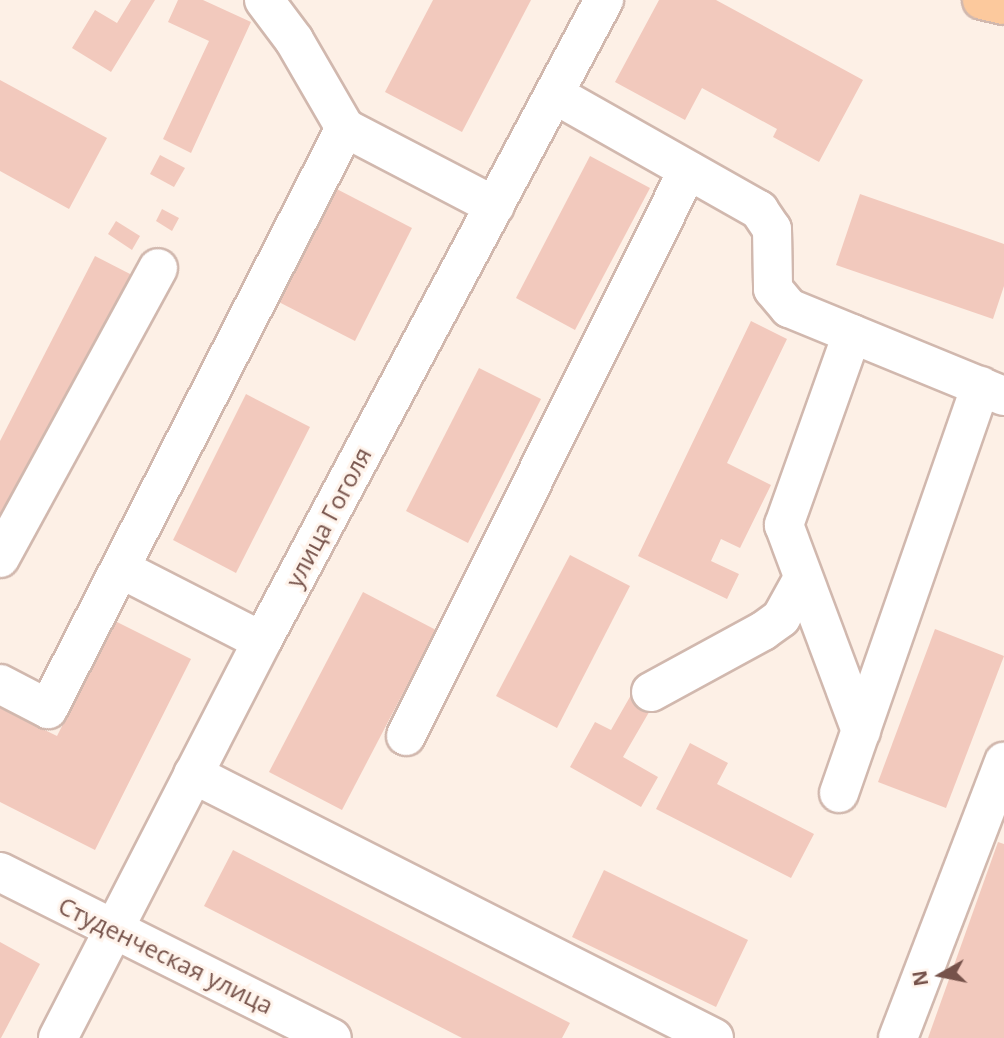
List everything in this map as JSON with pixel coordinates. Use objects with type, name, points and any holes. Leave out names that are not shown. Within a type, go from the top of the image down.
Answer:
[{"type":"main road","points":[[982,0],[1004,5]]},
{"type":"street","points":[[264,0],[294,40],[345,128],[495,206]]},
{"type":"street","name":"улица Гоголя","points":[[58,1038],[262,641],[604,0]]},
{"type":"street","points":[[554,94],[759,210],[772,229],[773,289],[789,308],[992,391],[839,793]]},
{"type":"street","points":[[0,684],[48,709],[345,128]]},
{"type":"street","points":[[406,736],[688,170]]},
{"type":"street","points":[[0,558],[158,268]]},
{"type":"street","points":[[852,334],[784,525],[802,580],[861,731]]},
{"type":"street","points":[[121,569],[262,641]]},
{"type":"street","points":[[651,692],[764,631],[781,618],[802,580]]},
{"type":"street","points":[[898,1038],[1004,762]]},
{"type":"street","points":[[193,774],[714,1038]]},
{"type":"street","name":"Студенческая улица","points":[[0,872],[114,928],[286,1028],[332,1038]]},
{"type":"building","points":[[131,0],[155,0],[111,72],[72,48],[95,10],[117,23]]},
{"type":"building","points":[[178,0],[203,0],[251,22],[191,153],[163,139],[209,41],[168,22]]},
{"type":"building","points":[[433,0],[531,0],[462,132],[385,92]]},
{"type":"building","points":[[659,0],[716,0],[863,80],[819,162],[773,137],[777,129],[702,88],[685,120],[615,82]]},
{"type":"building","points":[[0,80],[107,138],[69,209],[0,171]]},
{"type":"building","points":[[160,155],[185,168],[174,187],[150,174]]},
{"type":"building","points":[[590,156],[650,188],[575,330],[516,298]]},
{"type":"building","points":[[329,185],[412,228],[355,341],[271,298]]},
{"type":"building","points":[[860,194],[1004,244],[1004,286],[993,319],[836,265]]},
{"type":"building","points":[[162,209],[179,218],[172,231],[156,221]]},
{"type":"building","points":[[116,221],[140,236],[132,250],[108,234]]},
{"type":"building","points":[[95,256],[132,275],[0,533],[0,441]]},
{"type":"building","points":[[751,321],[787,339],[727,463],[771,485],[740,548],[721,539],[711,561],[739,574],[727,599],[638,556]]},
{"type":"building","points":[[479,368],[541,399],[468,543],[406,511]]},
{"type":"building","points":[[246,394],[310,427],[236,573],[173,540]]},
{"type":"building","points":[[570,555],[630,586],[557,728],[496,696]]},
{"type":"building","points":[[363,592],[436,630],[342,810],[269,772]]},
{"type":"building","points":[[115,621],[191,659],[95,850],[0,802],[0,708],[57,736]]},
{"type":"building","points":[[935,629],[1004,656],[946,808],[878,782]]},
{"type":"building","points":[[631,695],[652,707],[623,757],[658,777],[641,807],[570,767],[595,722],[611,730]]},
{"type":"building","points":[[690,743],[728,763],[717,784],[814,834],[791,878],[656,809]]},
{"type":"building","points":[[998,842],[1004,844],[1004,1038],[928,1038]]},
{"type":"building","points":[[233,850],[570,1023],[562,1038],[462,1038],[204,906]]},
{"type":"building","points":[[604,870],[748,940],[716,1007],[572,937]]},
{"type":"building","points":[[0,942],[40,964],[1,1038],[0,1038]]}]
